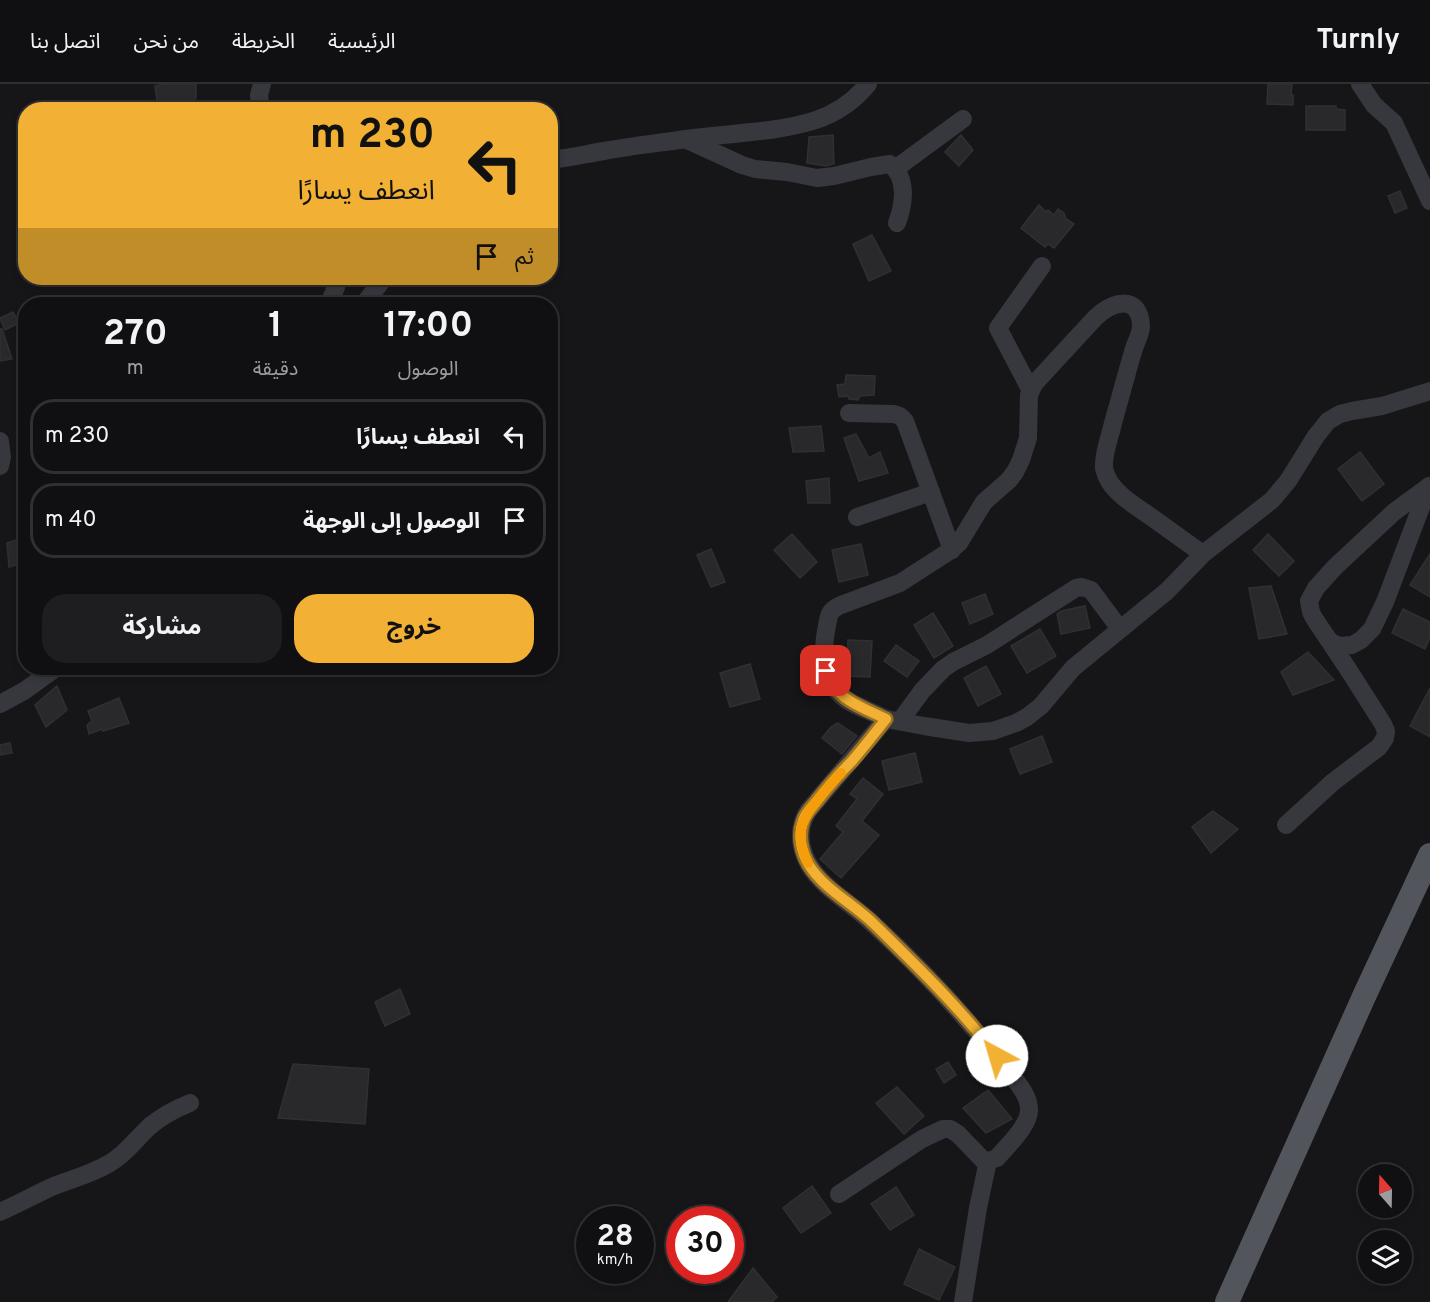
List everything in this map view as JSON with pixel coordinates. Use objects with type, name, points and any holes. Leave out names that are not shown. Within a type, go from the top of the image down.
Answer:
[{"type":"main road","points":[[1227,1302],[1366,992],[1425,877],[1430,855]]},
{"type":"street","points":[[260,102],[262,84]]},
{"type":"street","points":[[558,159],[620,148],[802,124],[834,113],[844,107],[868,84]]},
{"type":"street","points":[[1360,84],[1374,105],[1394,123],[1430,201]]},
{"type":"street","points":[[896,169],[963,119]]},
{"type":"street","points":[[685,139],[755,169],[787,171],[817,178],[885,164],[892,165],[899,174],[903,191],[901,213],[897,223]]},
{"type":"street","points":[[1030,389],[998,328],[1042,266]]},
{"type":"street","points":[[369,297],[379,285]]},
{"type":"street","points":[[1203,554],[1122,495],[1109,482],[1104,468],[1106,450],[1140,333],[1141,322],[1134,308],[1122,303],[1111,306],[1101,312],[1030,389],[1028,438],[1018,466],[1009,480],[984,502],[963,537],[952,550],[900,583],[841,605],[829,613],[824,653],[828,678],[835,689],[851,703],[893,720],[969,733],[993,731],[1016,723],[1041,706],[1073,668],[1167,591],[1203,554],[1272,500],[1328,421],[1340,414],[1382,406],[1430,391]]},
{"type":"street","points":[[849,413],[891,414],[902,418],[907,425],[952,550]]},
{"type":"street","points":[[0,441],[2,457],[0,465]]},
{"type":"street","points":[[1331,642],[1339,646],[1352,645],[1361,640],[1372,628],[1385,602],[1393,578],[1423,527],[1429,485]]},
{"type":"street","points":[[1286,825],[1333,782],[1379,747],[1385,738],[1385,728],[1311,612],[1311,596],[1335,567],[1394,512],[1429,485]]},
{"type":"street","points":[[857,517],[931,492]]},
{"type":"street","points":[[839,1194],[922,1139],[943,1129],[950,1129],[958,1134],[983,1160],[997,1158],[1026,1122],[1029,1110],[1026,1096],[987,1043],[936,986],[871,921],[822,881],[809,864],[801,845],[803,820],[828,786],[854,758],[943,669],[958,659],[987,645],[1076,588],[1091,590],[1120,629]]},
{"type":"street","points":[[0,704],[46,675]]},
{"type":"street","points":[[0,1212],[54,1186],[99,1169],[125,1153],[149,1127],[164,1116],[176,1108],[190,1104]]},
{"type":"street","points":[[963,1302],[988,1161]]},
{"type":"building","points":[[196,84],[196,98],[191,102],[157,102],[155,86]]},
{"type":"building","points":[[1268,84],[1292,84],[1293,105],[1267,104]]},
{"type":"building","points":[[1306,106],[1336,106],[1336,109],[1345,110],[1345,130],[1306,130]]},
{"type":"building","points":[[833,135],[834,164],[826,166],[807,163],[809,137]]},
{"type":"building","points":[[961,135],[973,150],[959,166],[945,152]]},
{"type":"building","points":[[1400,191],[1407,208],[1395,213],[1388,196]]},
{"type":"building","points":[[1039,205],[1046,212],[1048,210],[1054,215],[1058,209],[1064,213],[1066,219],[1074,224],[1054,248],[1048,244],[1045,247],[1021,228]]},
{"type":"building","points":[[872,235],[891,271],[869,281],[853,244]]},
{"type":"building","points":[[13,312],[18,324],[5,330],[0,318]]},
{"type":"building","points":[[0,329],[2,329],[12,359],[0,361]]},
{"type":"building","points":[[846,375],[875,376],[874,395],[860,396],[858,400],[849,399],[848,396],[839,397],[837,385],[845,384]]},
{"type":"building","points":[[821,426],[824,451],[793,452],[789,428]]},
{"type":"building","points":[[856,434],[869,458],[880,452],[888,473],[859,481],[844,438]]},
{"type":"building","points":[[1360,452],[1384,484],[1362,501],[1338,469]]},
{"type":"building","points":[[829,478],[830,503],[808,503],[806,481]]},
{"type":"building","points":[[792,534],[817,562],[800,578],[774,550]]},
{"type":"building","points":[[1268,534],[1294,561],[1279,576],[1253,550]]},
{"type":"building","points":[[18,540],[18,564],[9,567],[7,543]]},
{"type":"building","points":[[861,544],[868,575],[839,582],[832,550]]},
{"type":"building","points":[[711,549],[725,582],[711,587],[697,555]]},
{"type":"building","points":[[1430,554],[1430,597],[1410,585]]},
{"type":"building","points":[[1271,586],[1287,634],[1259,639],[1249,588]]},
{"type":"building","points":[[985,594],[993,614],[970,624],[962,603]]},
{"type":"building","points":[[1085,606],[1090,628],[1061,634],[1057,614]]},
{"type":"building","points":[[1403,609],[1430,622],[1430,637],[1425,649],[1392,633]]},
{"type":"building","points":[[933,613],[953,646],[934,658],[914,625]]},
{"type":"building","points":[[1040,629],[1056,656],[1027,673],[1011,646]]},
{"type":"building","points":[[848,640],[872,641],[870,677],[847,676]]},
{"type":"building","points":[[896,645],[919,661],[907,677],[884,661]]},
{"type":"building","points":[[1308,652],[1334,680],[1293,695],[1281,672]]},
{"type":"building","points":[[750,664],[760,699],[730,707],[720,673]]},
{"type":"building","points":[[986,666],[1001,694],[978,706],[964,678]]},
{"type":"building","points":[[57,686],[67,710],[46,727],[35,705]]},
{"type":"building","points":[[1430,688],[1430,737],[1410,726]]},
{"type":"building","points":[[119,698],[129,723],[89,734],[87,725],[92,721],[88,711]]},
{"type":"building","points":[[838,723],[857,736],[842,754],[822,738],[831,727]]},
{"type":"building","points":[[1042,736],[1052,762],[1020,774],[1010,749]]},
{"type":"building","points":[[10,743],[12,753],[0,755],[0,745]]},
{"type":"building","points":[[915,753],[922,782],[889,790],[882,761]]},
{"type":"building","points":[[863,778],[883,794],[862,821],[879,835],[841,878],[820,859],[843,832],[836,826],[857,799],[850,794]]},
{"type":"building","points":[[1213,811],[1238,829],[1211,853],[1192,827]]},
{"type":"building","points":[[400,989],[410,1014],[385,1026],[375,1002]]},
{"type":"building","points":[[948,1062],[956,1075],[944,1083],[936,1069]]},
{"type":"building","points":[[293,1064],[369,1069],[365,1124],[278,1118]]},
{"type":"building","points":[[897,1087],[924,1116],[904,1134],[876,1103]]},
{"type":"building","points":[[988,1090],[1012,1119],[986,1133],[963,1108]]},
{"type":"building","points":[[812,1186],[831,1213],[801,1233],[783,1208]]},
{"type":"building","points":[[896,1187],[914,1215],[890,1230],[871,1204]]},
{"type":"building","points":[[919,1249],[955,1267],[939,1300],[904,1284]]},
{"type":"building","points":[[753,1268],[777,1297],[772,1302],[728,1302],[741,1284],[744,1284],[744,1280]]},
{"type":"slow traffic","points":[[808,863],[801,845],[803,820],[828,786],[841,773]]},
{"type":"route","points":[[826,671],[835,689],[842,696],[851,703],[886,719],[808,811],[803,820],[801,834],[801,845],[805,855],[822,881],[871,921],[936,986],[997,1056]]}]
